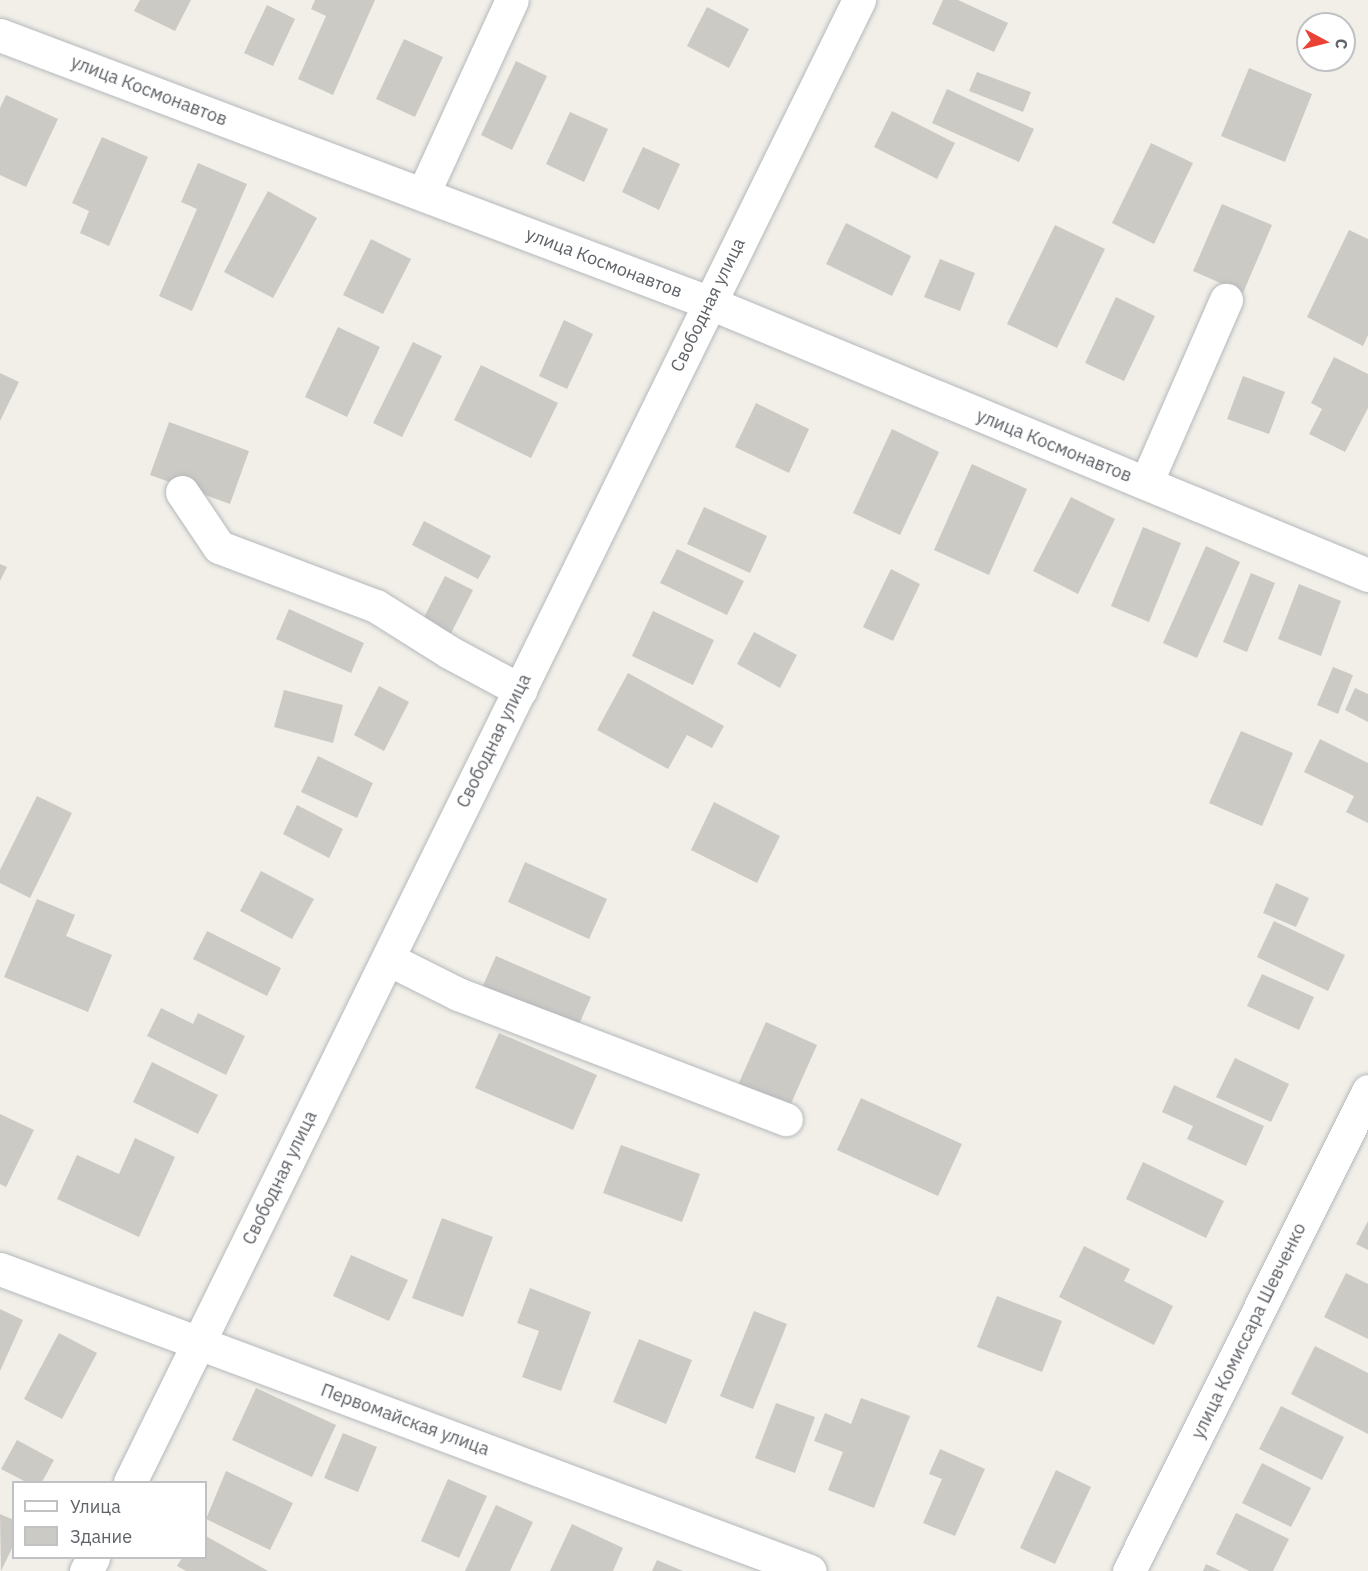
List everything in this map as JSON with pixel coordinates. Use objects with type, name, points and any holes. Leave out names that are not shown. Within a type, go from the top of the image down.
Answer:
[{"type":"street","points":[[423,195],[512,0]]},
{"type":"street","name":"Свободная улица","points":[[130,1481],[859,0]]},
{"type":"street","name":"улица Космонавтов","points":[[0,35],[710,303],[1368,575]]},
{"type":"street","points":[[1146,483],[1226,300]]},
{"type":"street","points":[[182,492],[219,547],[376,606],[449,652],[520,690]]},
{"type":"street","points":[[388,959],[458,994],[786,1119]]},
{"type":"street","name":"улица Комиссара Шевченко","points":[[1130,1571],[1368,1091]]},
{"type":"street","name":"Первомайская улица","points":[[0,1269],[810,1571]]},
{"type":"building","points":[[140,0],[191,0],[175,31],[134,11]]},
{"type":"building","points":[[315,0],[375,0],[333,95],[298,79],[326,16],[311,9]]},
{"type":"building","points":[[943,0],[958,0],[1008,23],[994,52],[932,24]]},
{"type":"building","points":[[267,5],[295,19],[273,66],[244,53]]},
{"type":"building","points":[[707,7],[749,29],[729,68],[687,46]]},
{"type":"building","points":[[404,39],[443,57],[415,117],[376,99]]},
{"type":"building","points":[[516,61],[547,76],[512,150],[481,135]]},
{"type":"building","points":[[1249,68],[1312,94],[1285,162],[1221,136]]},
{"type":"building","points":[[977,72],[1031,92],[1023,112],[969,91]]},
{"type":"building","points":[[947,89],[1034,129],[1019,162],[932,123]]},
{"type":"building","points":[[6,95],[58,119],[26,187],[0,175],[0,108]]},
{"type":"building","points":[[892,111],[955,143],[937,179],[874,147]]},
{"type":"building","points":[[570,112],[608,129],[584,182],[546,164]]},
{"type":"building","points":[[102,137],[148,157],[109,246],[80,233],[89,211],[72,203]]},
{"type":"building","points":[[1151,143],[1193,163],[1154,244],[1112,223]]},
{"type":"building","points":[[643,147],[680,164],[659,210],[622,192]]},
{"type":"building","points":[[198,163],[247,184],[192,311],[159,296],[197,209],[181,202]]},
{"type":"building","points":[[268,191],[317,218],[273,298],[224,272]]},
{"type":"building","points":[[1222,204],[1272,225],[1243,293],[1193,271]]},
{"type":"building","points":[[846,223],[911,256],[892,296],[826,264]]},
{"type":"building","points":[[1055,225],[1105,249],[1057,348],[1007,324]]},
{"type":"building","points":[[1349,230],[1368,239],[1368,335],[1363,346],[1307,317]]},
{"type":"building","points":[[371,239],[411,259],[383,314],[343,295]]},
{"type":"building","points":[[940,259],[975,273],[960,311],[924,297]]},
{"type":"building","points":[[1116,297],[1155,316],[1124,381],[1085,363]]},
{"type":"building","points":[[564,320],[593,334],[567,389],[539,376]]},
{"type":"building","points":[[338,327],[380,347],[347,417],[305,397]]},
{"type":"building","points":[[413,342],[442,356],[402,437],[373,423]]},
{"type":"building","points":[[1334,357],[1368,374],[1368,408],[1345,452],[1309,434],[1322,409],[1311,403]]},
{"type":"building","points":[[481,365],[558,403],[531,458],[454,420]]},
{"type":"building","points":[[0,373],[19,382],[0,421]]},
{"type":"building","points":[[1243,376],[1285,392],[1269,434],[1227,419]]},
{"type":"building","points":[[756,403],[809,429],[789,473],[735,447]]},
{"type":"building","points":[[169,422],[249,451],[230,504],[150,475]]},
{"type":"building","points":[[892,429],[939,452],[900,535],[853,513]]},
{"type":"building","points":[[972,464],[1027,489],[989,575],[934,550]]},
{"type":"building","points":[[1071,497],[1115,519],[1078,594],[1033,571]]},
{"type":"building","points":[[704,507],[767,536],[750,573],[687,544]]},
{"type":"building","points":[[424,521],[491,556],[478,579],[412,545]]},
{"type":"building","points":[[1143,527],[1181,543],[1149,622],[1111,606]]},
{"type":"building","points":[[1206,546],[1240,562],[1197,658],[1163,643]]},
{"type":"building","points":[[677,549],[744,581],[727,615],[660,583]]},
{"type":"building","points":[[0,564],[7,567],[0,581]]},
{"type":"building","points":[[891,569],[920,584],[893,641],[863,627]]},
{"type":"building","points":[[1251,573],[1275,583],[1247,652],[1223,642]]},
{"type":"building","points":[[445,576],[473,590],[445,645],[417,631]]},
{"type":"building","points":[[1299,584],[1341,601],[1321,656],[1278,639]]},
{"type":"building","points":[[289,609],[364,643],[351,673],[276,639]]},
{"type":"building","points":[[653,611],[714,640],[693,685],[632,656]]},
{"type":"building","points":[[754,632],[797,655],[780,688],[737,664]]},
{"type":"building","points":[[1333,667],[1353,675],[1338,714],[1317,705]]},
{"type":"building","points":[[628,673],[724,726],[712,748],[687,735],[668,769],[597,730]]},
{"type":"building","points":[[379,686],[409,702],[384,751],[354,735]]},
{"type":"building","points":[[1355,688],[1368,694],[1368,722],[1345,710]]},
{"type":"building","points":[[284,690],[343,705],[333,743],[274,727]]},
{"type":"building","points":[[1241,731],[1293,753],[1262,826],[1209,803]]},
{"type":"building","points":[[1320,739],[1368,763],[1368,823],[1346,812],[1354,796],[1304,772]]},
{"type":"building","points":[[318,756],[373,783],[357,818],[301,792]]},
{"type":"building","points":[[37,796],[72,813],[30,898],[0,883],[0,870]]},
{"type":"building","points":[[714,802],[780,836],[757,883],[691,850]]},
{"type":"building","points":[[297,805],[343,829],[329,858],[283,834]]},
{"type":"building","points":[[525,862],[607,899],[589,939],[508,902]]},
{"type":"building","points":[[261,871],[314,899],[292,939],[240,911]]},
{"type":"building","points":[[1276,883],[1309,898],[1296,927],[1263,913]]},
{"type":"building","points":[[37,899],[75,915],[66,936],[112,955],[88,1012],[4,977]]},
{"type":"building","points":[[1274,921],[1345,955],[1328,991],[1257,957]]},
{"type":"building","points":[[207,931],[281,968],[267,996],[193,959]]},
{"type":"building","points":[[496,956],[591,997],[576,1031],[481,990]]},
{"type":"building","points":[[1262,974],[1314,997],[1299,1030],[1247,1006]]},
{"type":"building","points":[[161,1008],[193,1024],[198,1013],[245,1036],[226,1075],[147,1036]]},
{"type":"building","points":[[766,1022],[817,1045],[789,1108],[738,1085]]},
{"type":"building","points":[[499,1033],[597,1075],[573,1130],[475,1088]]},
{"type":"building","points":[[1235,1058],[1289,1084],[1271,1122],[1216,1097]]},
{"type":"building","points":[[152,1062],[218,1095],[198,1134],[133,1102]]},
{"type":"building","points":[[1174,1085],[1264,1126],[1246,1166],[1187,1139],[1193,1126],[1162,1112]]},
{"type":"building","points":[[861,1098],[962,1144],[938,1196],[837,1150]]},
{"type":"building","points":[[0,1114],[34,1130],[6,1187],[0,1184]]},
{"type":"building","points":[[135,1138],[175,1157],[139,1237],[57,1199],[77,1155],[119,1174]]},
{"type":"building","points":[[621,1145],[700,1174],[682,1222],[603,1193]]},
{"type":"building","points":[[1143,1162],[1224,1201],[1206,1238],[1126,1199]]},
{"type":"building","points":[[442,1218],[493,1237],[463,1317],[412,1298]]},
{"type":"building","points":[[1368,1221],[1368,1250],[1356,1244]]},
{"type":"building","points":[[1084,1246],[1130,1269],[1124,1281],[1173,1306],[1154,1345],[1059,1297]]},
{"type":"building","points":[[351,1255],[408,1280],[389,1321],[333,1296]]},
{"type":"building","points":[[1346,1273],[1368,1284],[1368,1339],[1324,1317]]},
{"type":"building","points":[[530,1288],[591,1312],[561,1391],[522,1377],[539,1331],[517,1323]]},
{"type":"building","points":[[997,1296],[1062,1321],[1042,1372],[977,1347]]},
{"type":"building","points":[[0,1309],[23,1320],[0,1371]]},
{"type":"building","points":[[754,1311],[787,1324],[753,1409],[720,1396]]},
{"type":"building","points":[[59,1333],[97,1353],[62,1419],[24,1399]]},
{"type":"building","points":[[639,1339],[692,1360],[666,1424],[613,1402]]},
{"type":"building","points":[[1315,1346],[1368,1373],[1368,1434],[1291,1394]]},
{"type":"building","points":[[256,1388],[336,1425],[312,1477],[232,1440]]},
{"type":"building","points":[[861,1398],[910,1416],[874,1508],[828,1490],[843,1452],[814,1441],[825,1413],[851,1424]]},
{"type":"building","points":[[776,1403],[815,1417],[795,1473],[755,1458]]},
{"type":"building","points":[[1281,1406],[1344,1437],[1322,1480],[1259,1449]]},
{"type":"building","points":[[343,1433],[377,1447],[358,1492],[324,1478]]},
{"type":"building","points":[[17,1440],[54,1460],[43,1481],[24,1481],[1,1469]]},
{"type":"building","points":[[940,1449],[985,1469],[955,1536],[923,1523],[942,1479],[929,1474]]},
{"type":"building","points":[[1262,1463],[1311,1488],[1291,1527],[1242,1503]]},
{"type":"building","points":[[1056,1470],[1091,1487],[1055,1564],[1020,1548]]},
{"type":"building","points":[[226,1471],[293,1503],[270,1550],[207,1519]]},
{"type":"building","points":[[448,1479],[487,1496],[459,1558],[421,1541]]},
{"type":"building","points":[[496,1505],[533,1522],[510,1571],[465,1571]]},
{"type":"building","points":[[1236,1513],[1289,1539],[1273,1571],[1249,1571],[1216,1554]]},
{"type":"building","points":[[0,1514],[12,1519],[12,1548],[1,1571]]},
{"type":"building","points":[[572,1524],[623,1548],[613,1571],[550,1571]]},
{"type":"building","points":[[207,1537],[268,1571],[186,1571],[177,1566],[181,1559],[207,1559]]},
{"type":"building","points":[[657,1560],[683,1571],[652,1571]]},
{"type":"building","points":[[1206,1564],[1221,1571],[1203,1571]]}]
